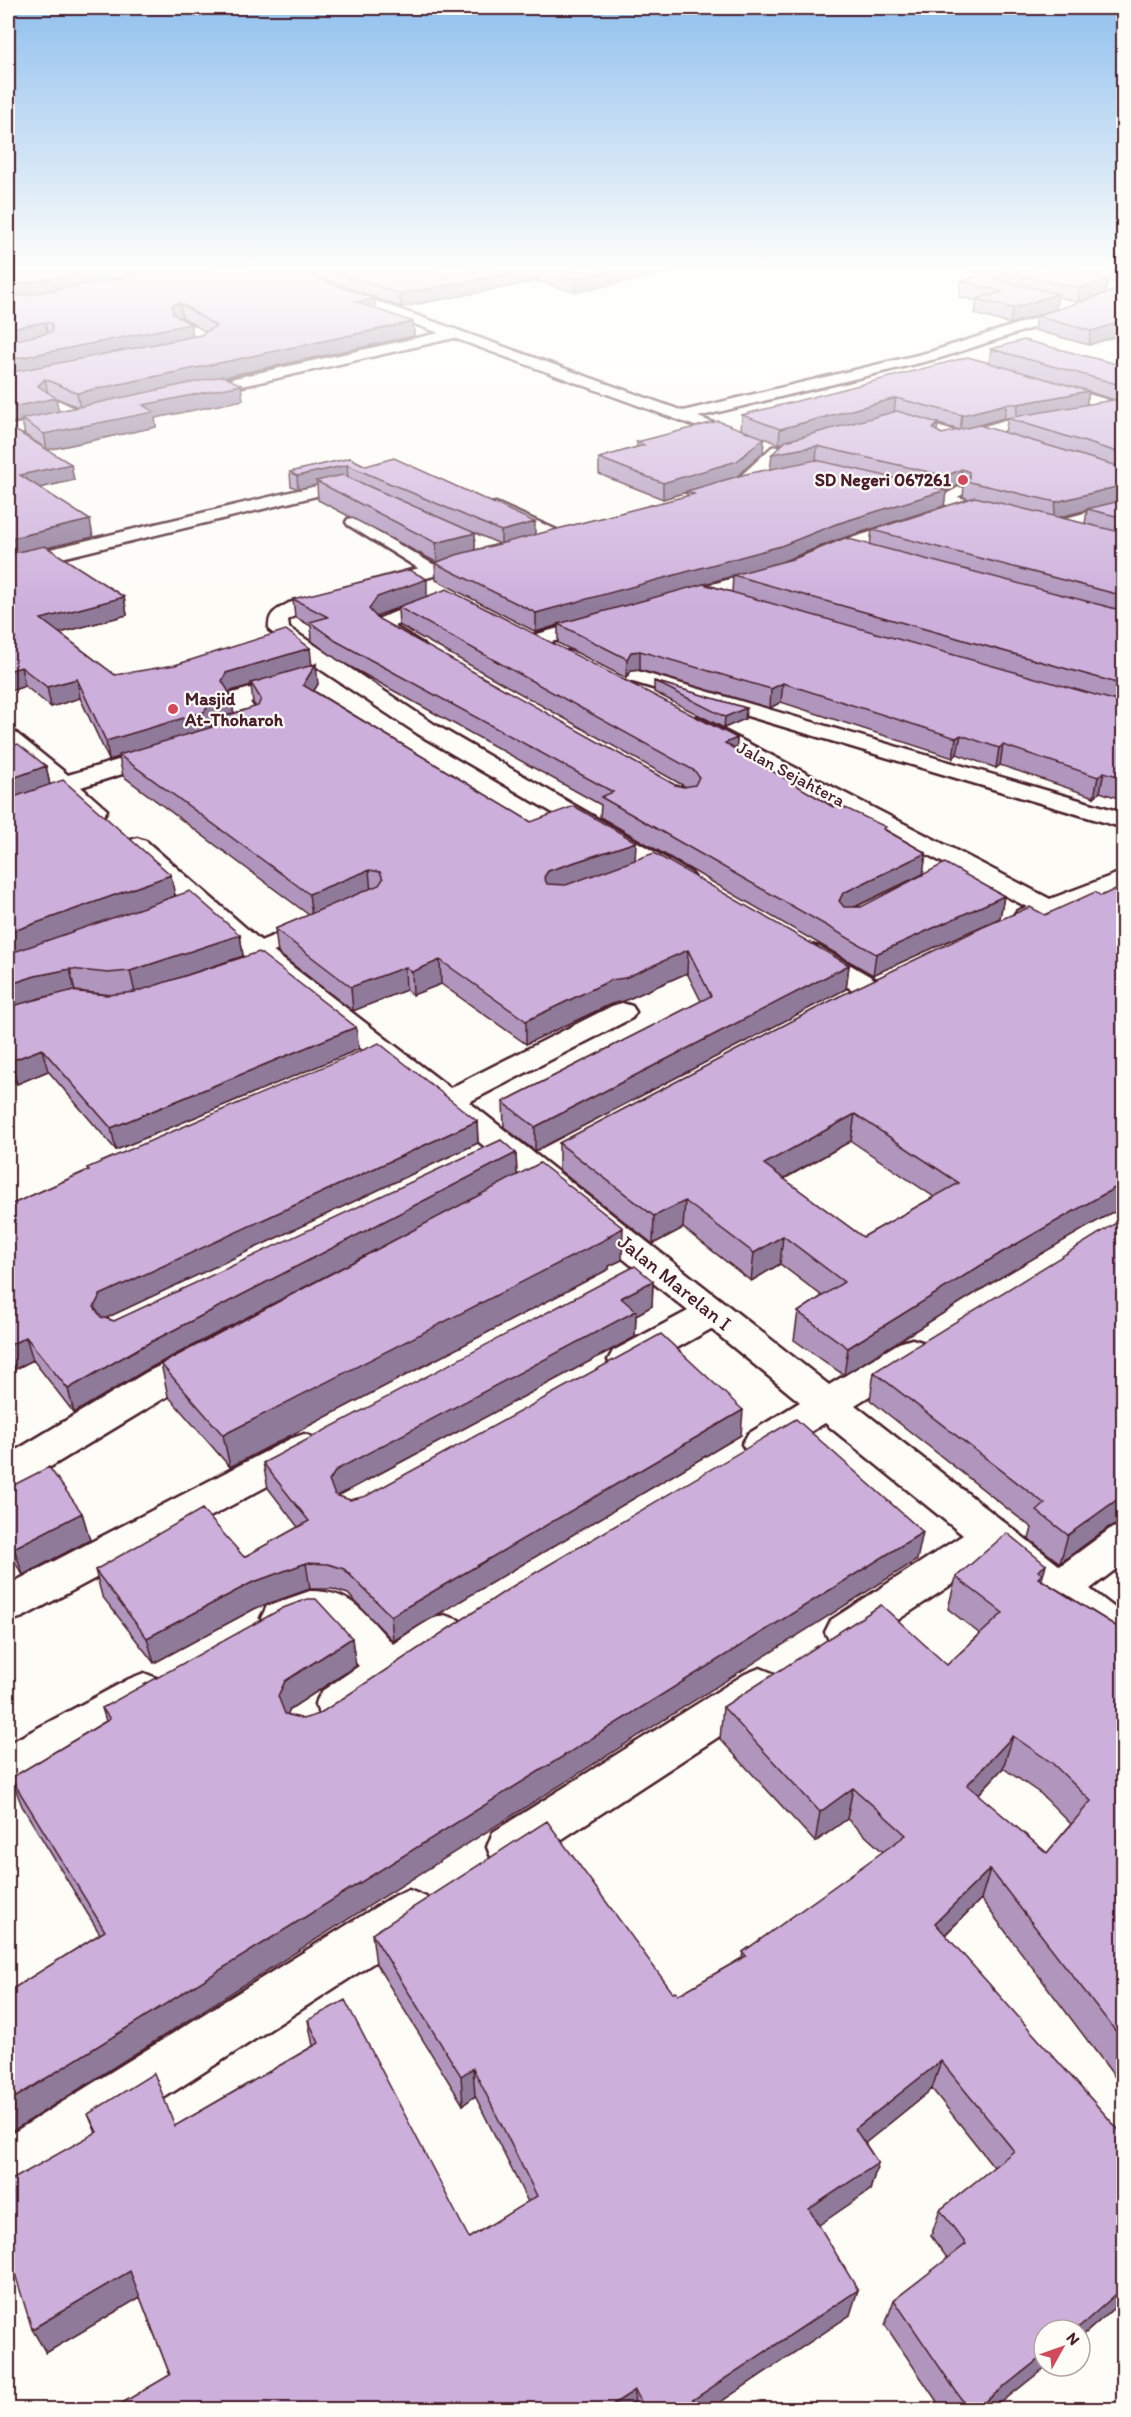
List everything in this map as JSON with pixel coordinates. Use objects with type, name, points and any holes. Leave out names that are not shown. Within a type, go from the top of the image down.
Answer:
[{"type":"street","points":[[182,395],[232,384]]},
{"type":"street","points":[[589,384],[785,453],[742,483]]},
{"type":"street","points":[[679,417],[816,384]]},
{"type":"street","points":[[1037,384],[1120,406]]},
{"type":"street","points":[[928,447],[1005,425],[1016,426],[1120,406]]},
{"type":"street","points":[[8,432],[86,415]]},
{"type":"street","points":[[876,423],[902,419],[1012,443]]},
{"type":"street","points":[[697,497],[773,476]]},
{"type":"street","points":[[887,484],[948,506],[1028,520],[1089,535]]},
{"type":"street","points":[[8,565],[341,485],[352,486],[375,496]]},
{"type":"street","points":[[476,499],[565,536],[529,545]]},
{"type":"street","points":[[657,606],[787,569],[948,506]]},
{"type":"street","points":[[1054,527],[1124,507]]},
{"type":"street","points":[[477,543],[498,553],[296,607],[280,614],[277,625],[279,630],[333,670],[390,707],[699,888]]},
{"type":"street","points":[[842,547],[876,556]]},
{"type":"street","points":[[408,576],[455,599],[382,624],[386,631],[438,660]]},
{"type":"street","points":[[701,593],[736,603]]},
{"type":"street","points":[[534,641],[623,616]]},
{"type":"street","name":"Jalan Sejahtera","points":[[513,630],[569,657],[1046,907]]},
{"type":"street","points":[[569,657],[1124,821]]},
{"type":"street","points":[[205,741],[216,738],[222,729],[251,721],[237,699],[333,670]]},
{"type":"street","points":[[62,790],[182,748]]},
{"type":"street","name":"Jalan Marelan I","points":[[14,750],[199,899],[252,961],[385,1051],[538,1173],[638,1273],[714,1312],[1123,1640]]},
{"type":"street","points":[[1003,928],[1046,907],[1124,879]]},
{"type":"street","points":[[165,911],[199,899]]},
{"type":"street","points":[[791,942],[884,985],[841,1007]]},
{"type":"street","points":[[448,1101],[622,1012]]},
{"type":"street","points":[[354,1064],[385,1051]]},
{"type":"street","points":[[473,1161],[505,1146]]},
{"type":"street","points":[[600,1374],[714,1312]]},
{"type":"street","points":[[726,1465],[829,1405],[939,1335]]},
{"type":"street","points":[[8,1473],[160,1381],[232,1342]]},
{"type":"street","points":[[8,1605],[336,1432]]},
{"type":"street","points":[[8,2167],[461,1879],[993,1536]]},
{"type":"street","points":[[1059,1589],[1124,1540]]},
{"type":"street","points":[[252,1633],[272,1622],[310,1608],[330,1608],[388,1667]]},
{"type":"street","points":[[307,1725],[388,1667],[470,1617]]},
{"type":"street","points":[[8,1767],[181,1672]]},
{"type":"lane","points":[[49,400],[86,415]]},
{"type":"lane","points":[[8,432],[24,442]]},
{"type":"lane","points":[[353,522],[432,570]]},
{"type":"lane","points":[[628,875],[659,864]]},
{"type":"lane","points":[[941,874],[962,864]]},
{"type":"lane","points":[[252,961],[330,919]]},
{"type":"building","points":[[8,384],[40,384],[38,386],[56,398],[8,408]]},
{"type":"building","points":[[56,384],[121,384],[77,393]]},
{"type":"building","points":[[187,384],[241,385],[143,405],[154,412],[44,434],[22,419]]},
{"type":"building","points":[[864,384],[1063,384],[1089,391],[1007,404],[962,415],[896,398],[780,429],[742,415]]},
{"type":"building","points":[[1124,396],[1124,454],[1007,418],[1119,399]]},
{"type":"building","points":[[897,411],[938,423],[933,429],[942,434],[979,425],[1124,468],[1124,485],[1056,502],[965,481],[969,478],[969,472],[962,469],[946,476],[817,446],[772,454],[786,441]]},
{"type":"building","points":[[718,421],[764,438],[737,461],[663,483],[599,458],[644,445],[637,442]]},
{"type":"building","points":[[8,426],[71,464],[20,475],[90,520],[8,539]]},
{"type":"building","points":[[350,458],[366,466],[394,458],[535,522],[501,531],[347,465],[297,476],[290,472]]},
{"type":"building","points":[[816,460],[946,490],[836,524],[781,546],[536,613],[435,563],[456,555],[694,494],[687,491],[746,474]]},
{"type":"building","points":[[343,475],[475,533],[436,543],[316,481]]},
{"type":"building","points":[[975,497],[1124,533],[1124,596],[872,530]]},
{"type":"building","points":[[1124,500],[1124,518],[1087,509]]},
{"type":"building","points":[[845,538],[1124,611],[1124,685],[733,575],[796,558]]},
{"type":"building","points":[[45,546],[124,597],[41,619],[115,675],[175,665],[286,630],[310,648],[226,673],[222,681],[232,697],[211,702],[204,712],[106,741],[77,679],[47,687],[21,667],[8,671],[8,554]]},
{"type":"building","points":[[409,570],[427,579],[377,597],[369,609],[377,618],[675,785],[684,787],[695,785],[699,777],[695,771],[398,607],[447,589],[737,738],[725,743],[833,807],[839,805],[886,827],[883,829],[926,853],[843,893],[839,901],[844,907],[861,907],[945,863],[1004,896],[876,954],[601,797],[613,792],[336,641],[310,622],[328,617],[293,599]]},
{"type":"building","points":[[703,584],[1124,703],[1124,778],[1104,772],[1098,777],[1003,745],[999,748],[961,735],[956,738],[783,683],[771,689],[640,651],[631,652],[627,659],[558,624]]},
{"type":"building","points":[[316,664],[303,685],[531,822],[574,806],[636,842],[548,871],[544,877],[547,884],[566,885],[654,853],[849,965],[535,1127],[503,1102],[711,996],[688,950],[625,978],[611,980],[526,1021],[440,960],[412,972],[405,967],[351,987],[275,929],[379,885],[383,879],[380,872],[369,870],[309,894],[119,755],[222,724],[229,715],[258,706],[261,699],[251,683]]},
{"type":"building","points":[[654,681],[746,708],[725,717]]},
{"type":"building","points":[[18,744],[46,766],[8,780],[8,746]]},
{"type":"building","points":[[63,780],[171,875],[8,933],[8,799]]},
{"type":"building","points":[[1124,885],[1124,1185],[1118,1186],[1004,1251],[848,1348],[798,1312],[844,1282],[783,1236],[754,1253],[685,1201],[654,1216],[559,1143],[840,996],[983,927],[1030,907],[1045,915],[1095,892],[1101,896]],"holes":[[[855,1114],[959,1183],[863,1237],[764,1164]]]},
{"type":"building","points":[[190,891],[240,935],[130,971],[108,973],[70,969],[35,976],[8,985],[8,954]]},
{"type":"building","points":[[259,952],[356,1027],[111,1128],[42,1049],[11,1061],[8,1058],[8,1007],[70,991],[107,995],[135,992]]},
{"type":"building","points":[[379,1043],[477,1121],[100,1295],[94,1307],[101,1317],[114,1321],[501,1140],[516,1153],[141,1347],[68,1389],[26,1337],[8,1346],[8,1206],[89,1170],[87,1168]]},
{"type":"building","points":[[540,1163],[623,1228],[608,1236],[610,1237],[223,1435],[161,1364]]},
{"type":"building","points":[[1124,1218],[1124,1498],[1118,1499],[1068,1535],[1037,1511],[1045,1504],[874,1372]]},
{"type":"building","points":[[635,1266],[653,1281],[621,1298],[636,1311],[336,1470],[329,1481],[335,1495],[350,1500],[366,1496],[661,1334],[743,1410],[391,1616],[344,1569],[328,1564],[306,1563],[251,1583],[147,1638],[95,1570],[202,1509],[244,1557],[309,1521],[263,1463]]},
{"type":"building","points":[[796,1419],[923,1532],[8,2102],[8,1982],[11,1990],[105,1931],[11,1778],[110,1719],[102,1708],[283,1608],[307,1599],[316,1599],[352,1638],[285,1681],[278,1696],[285,1714],[303,1719],[319,1714],[513,1586]]},
{"type":"building","points":[[49,1467],[82,1513],[14,1548],[8,1538],[8,1488]]},
{"type":"building","points":[[1007,1533],[1046,1565],[1038,1571],[1042,1574],[1038,1578],[1124,1631],[1124,2042],[990,1869],[935,1923],[1124,2136],[1124,2287],[1089,2318],[1032,2318],[1032,2365],[976,2409],[968,2409],[894,2300],[966,2244],[940,2210],[1014,2151],[941,2061],[855,2129],[878,2163],[809,2209],[858,2290],[679,2409],[645,2409],[635,2390],[606,2409],[112,2409],[170,2375],[130,2271],[32,2329],[8,2251],[8,2182],[97,2132],[88,2114],[154,2073],[175,2126],[319,2043],[308,2020],[345,2000],[469,2238],[537,2196],[473,2068],[461,2076],[372,1934],[547,1821],[673,1993],[676,1991],[678,1995],[746,1956],[743,1952],[906,1835],[853,1788],[820,1812],[723,1707],[881,1605],[947,1665],[1003,1613],[956,1577]],"holes":[[[1013,1736],[1052,1763],[1091,1801],[1047,1853],[967,1785]]]},
{"type":"place","name":"SD Negeri 067261","points":[[963,480]]},
{"type":"place","name":"Masjid At-Thoharoh","points":[[173,709]]}]
